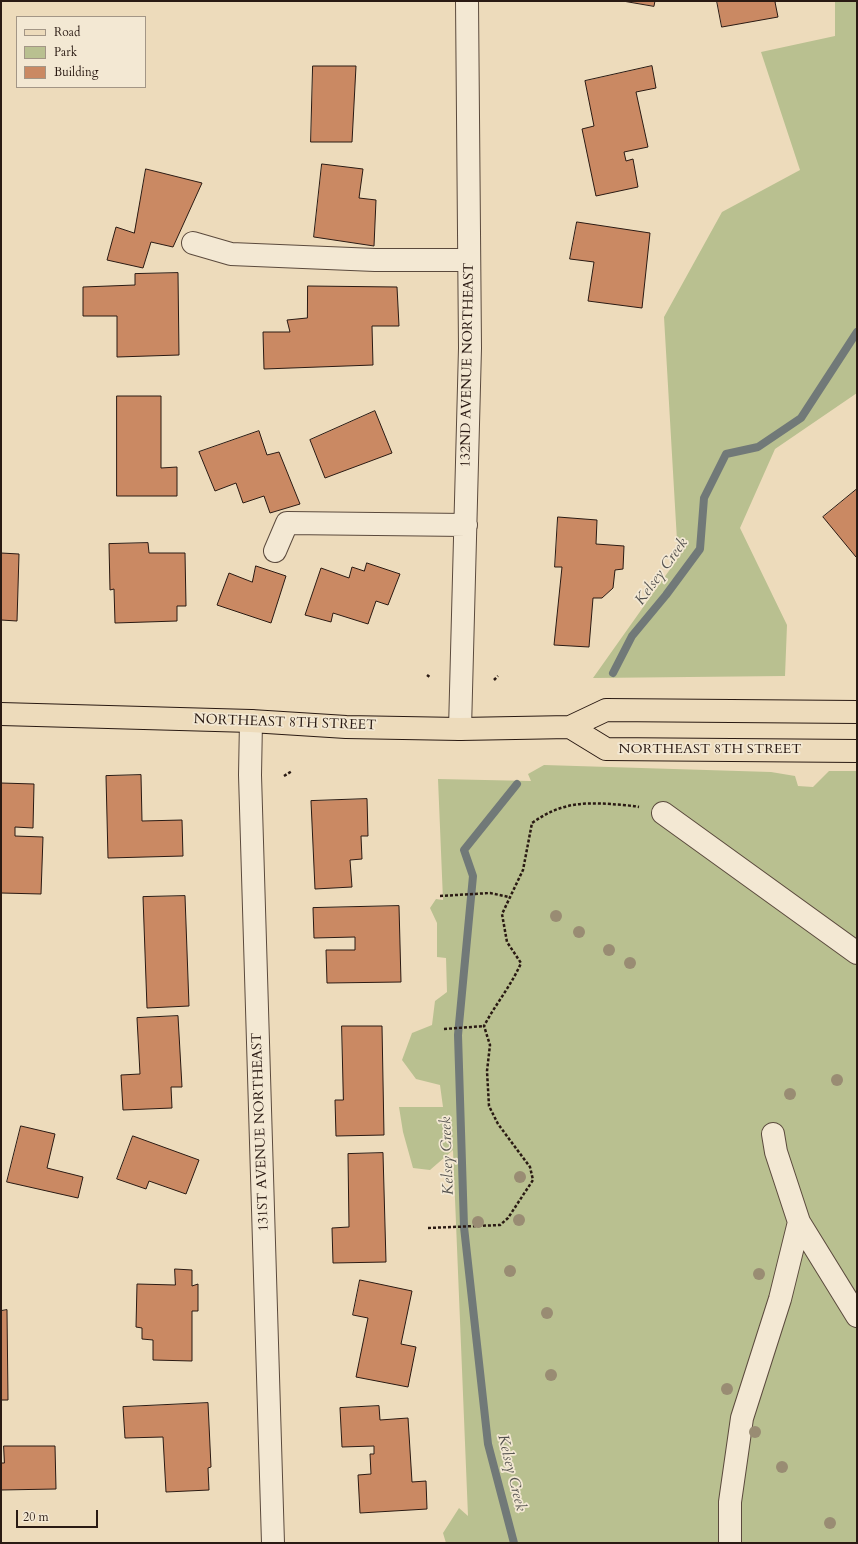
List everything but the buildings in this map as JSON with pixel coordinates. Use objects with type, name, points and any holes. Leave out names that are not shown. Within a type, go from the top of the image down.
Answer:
[{"type":"main road","name":"NORTHEAST 8TH STREET","points":[[1,714],[251,721],[346,727],[460,729],[570,728],[606,710],[857,712]]},
{"type":"main road","name":"NORTHEAST 8TH STREET","points":[[570,728],[606,749],[857,751]]},
{"type":"street","name":"132ND AVENUE NORTHEAST","points":[[460,729],[470,348],[467,1]]},
{"type":"street","points":[[193,243],[231,254],[374,260],[469,260]]},
{"type":"street","points":[[275,552],[287,523],[466,525]]},
{"type":"street","name":"131ST AVENUE NORTHEAST","points":[[251,721],[250,783],[274,1543]]},
{"type":"street","points":[[664,813],[857,953]]},
{"type":"street","points":[[773,1134],[776,1152],[799,1222],[857,1316]]},
{"type":"street","points":[[730,1543],[730,1502],[742,1418],[780,1299],[799,1222]]},
{"type":"path","points":[[427,675],[431,678]]},
{"type":"path","points":[[494,680],[498,676]]},
{"type":"path","points":[[284,776],[292,771]]},
{"type":"path","points":[[428,1228],[500,1225],[508,1218],[533,1180],[530,1167],[498,1124],[489,1106],[487,1071],[490,1045],[484,1026],[516,976],[521,963],[507,942],[502,914],[509,897],[518,884],[523,870],[532,823],[543,815],[560,807],[584,802],[634,806],[664,813]]},
{"type":"path","points":[[440,896],[490,893],[509,897]]},
{"type":"path","points":[[444,1029],[484,1026]]},
{"type":"green space","points":[[835,1],[857,1],[857,393],[775,449],[740,528],[787,625],[785,676],[593,678],[678,558],[664,317],[722,212],[800,170],[761,52],[835,36]]},
{"type":"green space","points":[[544,765],[771,772],[795,776],[798,786],[813,787],[829,771],[857,771],[857,1543],[446,1543],[443,1533],[459,1508],[468,1516],[453,1150],[430,1170],[413,1168],[403,1132],[399,1107],[443,1107],[440,1085],[416,1079],[402,1060],[412,1033],[432,1025],[435,1001],[447,992],[446,958],[437,957],[437,923],[430,908],[436,899],[443,900],[438,779],[531,781],[528,774]]},
{"type":"waterway","name":"Kelsey Creek","points":[[613,673],[632,636],[666,595],[700,549],[704,498],[726,454],[758,447],[801,418],[857,332]]},
{"type":"waterway","name":"Kelsey Creek","points":[[514,1543],[488,1444],[464,1227],[458,1035],[473,876],[464,850],[517,784]]}]
